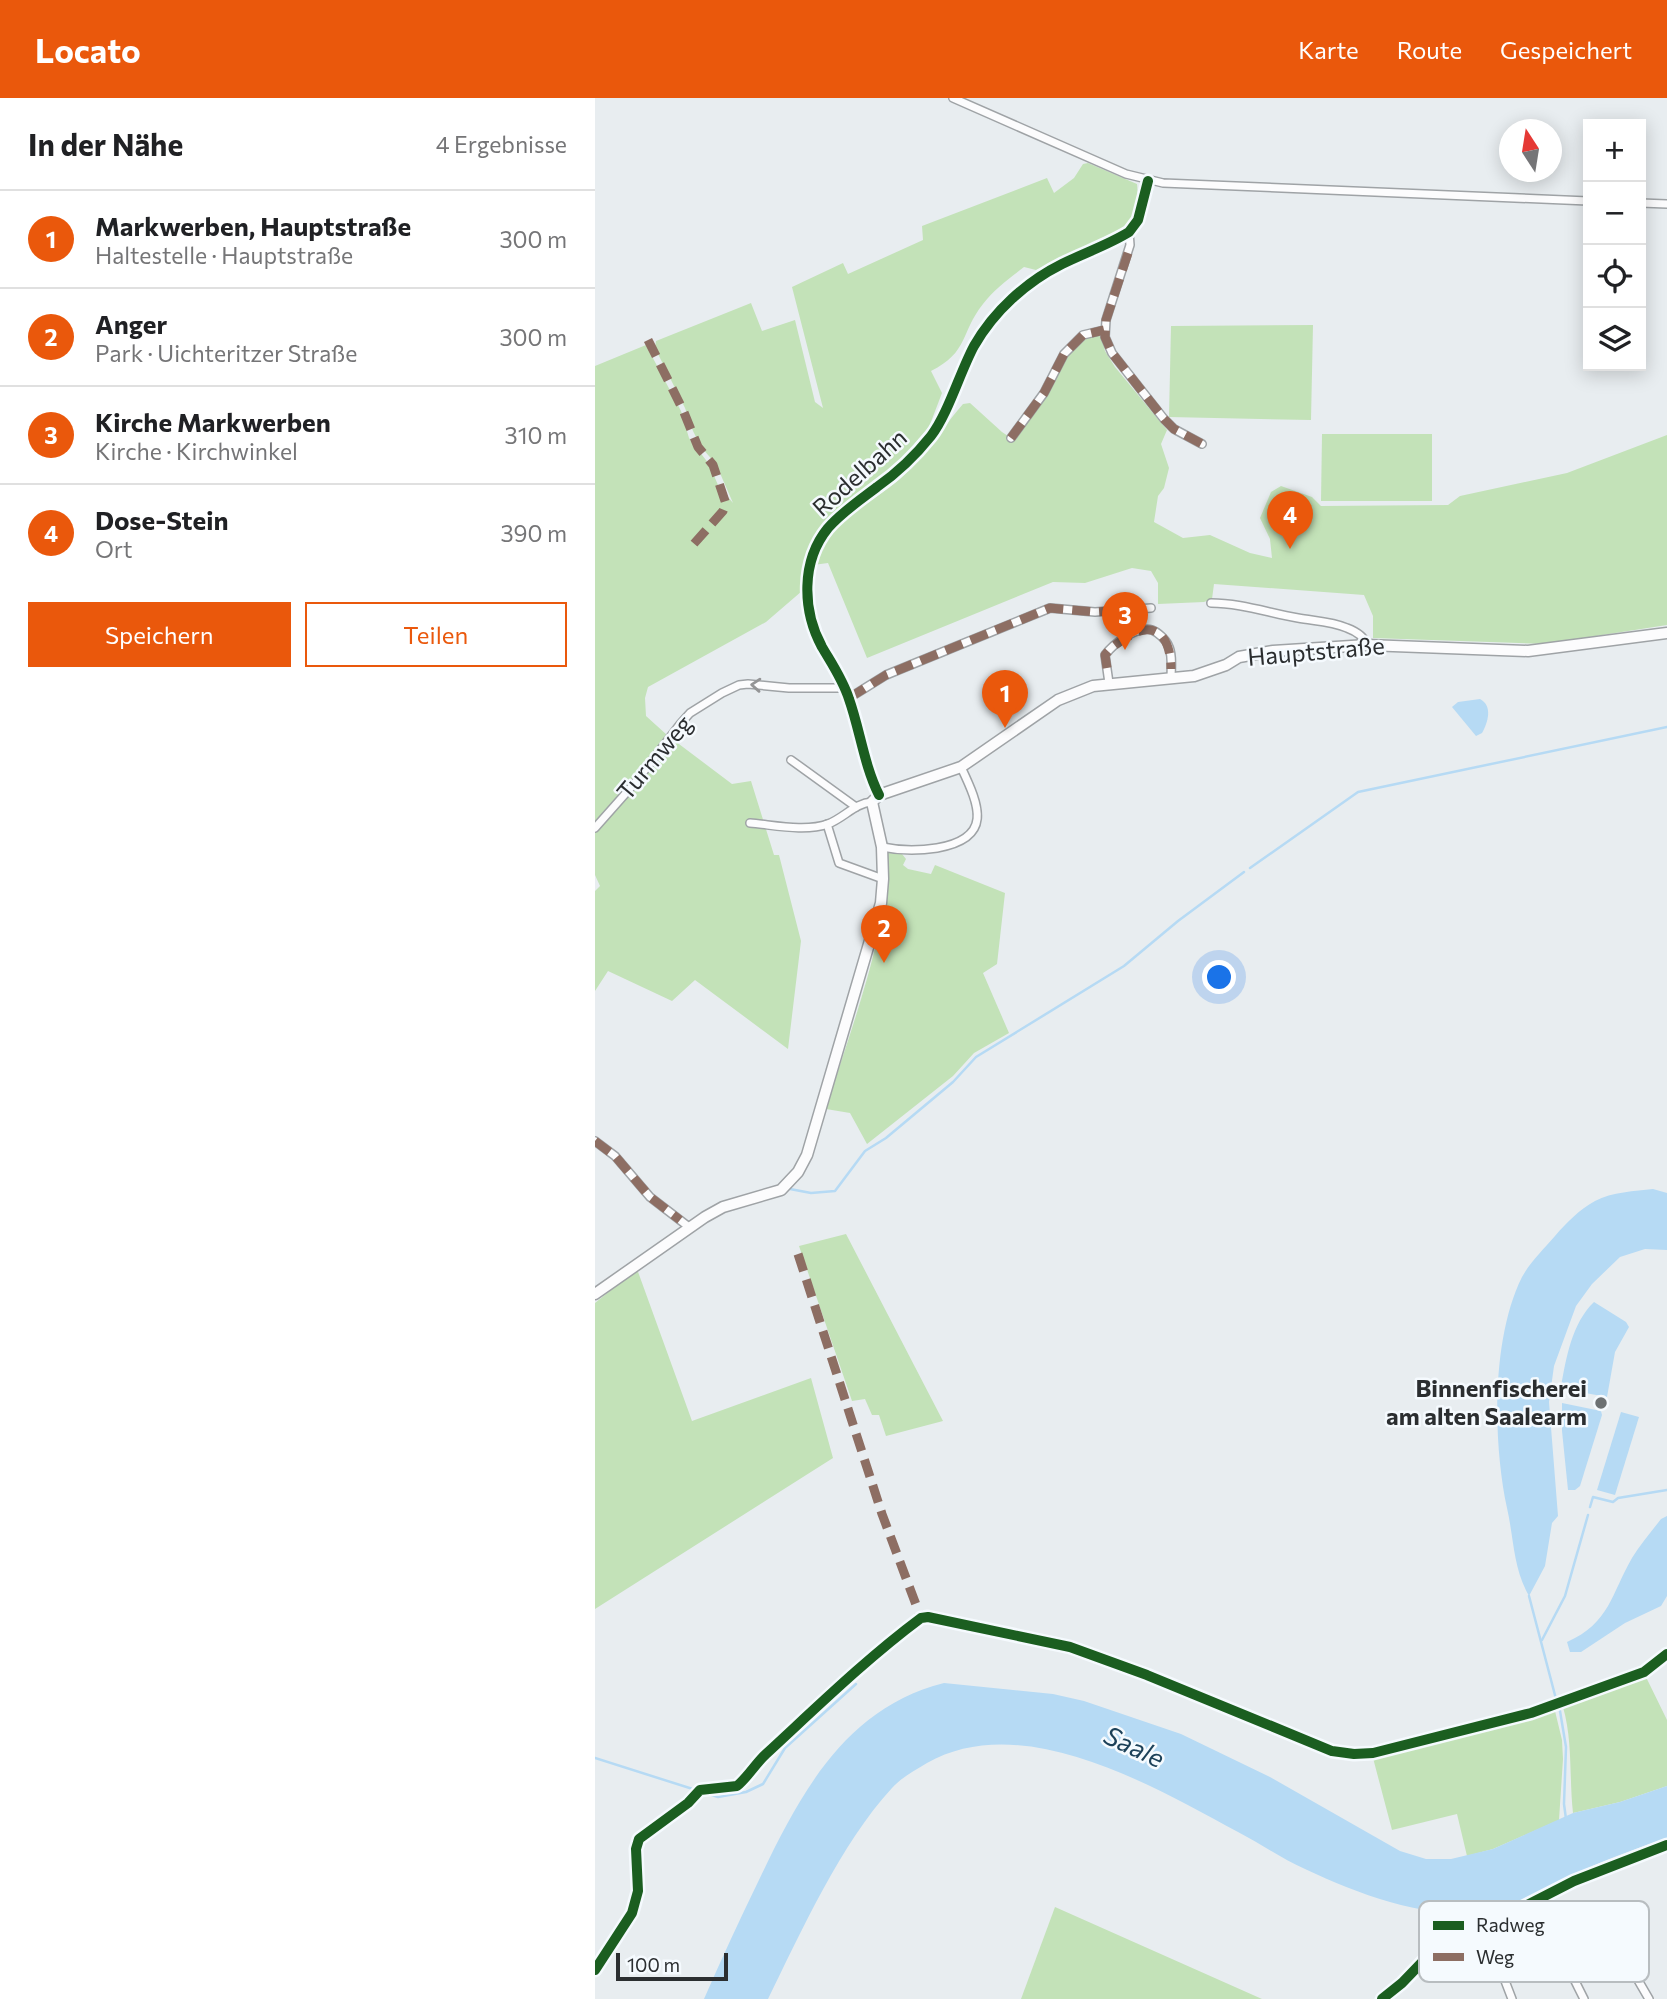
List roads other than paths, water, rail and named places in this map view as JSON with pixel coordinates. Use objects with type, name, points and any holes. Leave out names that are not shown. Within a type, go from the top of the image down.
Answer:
[{"type":"main road","name":"Hauptstraße","points":[[876,799],[961,767],[1058,700],[1076,691],[1109,683],[1193,676],[1249,655],[1367,645],[1528,652],[1667,633]]},
{"type":"main road","points":[[595,1294],[689,1227],[723,1207],[776,1193],[798,1172],[807,1155],[881,903],[882,847],[876,799]]},
{"type":"street","points":[[953,98],[1126,174],[1149,181],[1583,201]]},
{"type":"street","points":[[1149,181],[1138,220],[1129,232],[1130,246],[1104,330],[1112,353],[1164,419],[1174,429],[1202,444]]},
{"type":"street","points":[[1646,203],[1667,204]]},
{"type":"street","name":"Rodelbahn","points":[[876,799],[849,698],[814,629],[808,600],[808,570],[813,552],[842,514],[894,474],[918,452],[933,433],[975,345],[988,325],[1014,296],[1050,271],[1129,232]]},
{"type":"street","points":[[1011,438],[1044,393],[1064,355],[1083,335],[1104,330]]},
{"type":"street","points":[[1211,603],[1330,622],[1361,636],[1367,645]]},
{"type":"street","points":[[849,698],[875,680],[1050,608],[1095,612],[1151,608]]},
{"type":"street","points":[[1134,610],[1137,631]]},
{"type":"street","points":[[1109,683],[1105,655],[1110,648],[1137,631],[1153,630],[1170,647],[1171,679]]},
{"type":"street","name":"Turmweg","points":[[595,828],[690,713],[722,693],[748,684],[789,688],[845,688]]},
{"type":"street","points":[[791,760],[856,807]]},
{"type":"street","points":[[882,847],[910,851],[932,849],[962,841],[972,834],[977,815],[975,801],[961,767]]},
{"type":"street","points":[[750,823],[800,826],[827,824],[876,799]]},
{"type":"street","points":[[827,824],[839,863],[883,879]]},
{"type":"street","points":[[595,1141],[615,1156],[650,1197],[689,1227]]},
{"type":"street","points":[[1535,1901],[1574,1881],[1667,1845]]},
{"type":"street","points":[[1383,1999],[1419,1965]]},
{"type":"street","points":[[1505,1982],[1512,1999]]},
{"type":"street","points":[[1576,1982],[1584,1999]]},
{"type":"street","points":[[1639,1982],[1649,1999]]},
{"type":"water","points":[[1480,699],[1487,706],[1488,714],[1482,733],[1476,736],[1452,707],[1458,702]]},
{"type":"water","points":[[1653,1189],[1667,1193],[1667,1250],[1645,1249],[1620,1257],[1592,1284],[1576,1306],[1554,1366],[1549,1402],[1558,1516],[1552,1523],[1545,1566],[1529,1596],[1517,1564],[1502,1482],[1497,1423],[1500,1360],[1512,1302],[1529,1266],[1578,1212],[1609,1196]]},
{"type":"water","points":[[1594,1302],[1626,1322],[1629,1327],[1615,1352],[1607,1397],[1561,1387],[1575,1330],[1586,1310]]},
{"type":"water","points":[[1562,1403],[1601,1411],[1602,1415],[1580,1486],[1575,1490],[1568,1490]]},
{"type":"water","points":[[1621,1412],[1639,1417],[1615,1495],[1597,1490]]},
{"type":"water","points":[[1667,1516],[1667,1596],[1661,1606],[1625,1623],[1581,1652],[1570,1652],[1567,1642],[1601,1617],[1635,1553],[1661,1519]]},
{"type":"water","name":"Saale","points":[[944,1683],[1053,1694],[1084,1701],[1181,1734],[1270,1777],[1400,1851],[1426,1859],[1451,1859],[1493,1849],[1573,1813],[1620,1802],[1667,1786],[1667,1838],[1582,1871],[1525,1901],[1419,1901],[1419,1909],[1373,1897],[1327,1879],[1288,1861],[1167,1794],[1086,1760],[1045,1749],[1004,1745],[964,1749],[927,1763],[908,1774],[873,1810],[823,1889],[768,1999],[704,1999],[774,1850],[809,1788],[852,1734],[909,1695]]},
{"type":"waterway","points":[[1250,868],[1358,792],[1667,727]]},
{"type":"waterway","points":[[790,1189],[811,1193],[835,1191],[865,1151],[886,1138],[953,1082],[976,1057],[1124,966],[1178,921],[1244,872]]},
{"type":"waterway","points":[[1590,1507],[1593,1497],[1613,1502],[1618,1498],[1667,1490]]},
{"type":"waterway","points":[[1542,1640],[1565,1596],[1588,1515]]},
{"type":"waterway","points":[[1529,1596],[1556,1699]]},
{"type":"waterway","points":[[595,1758],[718,1797],[746,1792],[763,1784],[785,1748],[856,1684]]},
{"type":"waterway","points":[[1560,1711],[1566,1747],[1566,1819]]},
{"type":"place","name":"Dose-Stein","points":[[1290,549]]},
{"type":"place","name":"Kirche Markwerben","points":[[1125,650]]},
{"type":"place","name":"Markwerben, Hauptstraße","points":[[1005,728]]},
{"type":"place","name":"Anger","points":[[884,963]]},
{"type":"place","name":"Binnenfischerei am alten Saalearm","points":[[1601,1403]]}]
